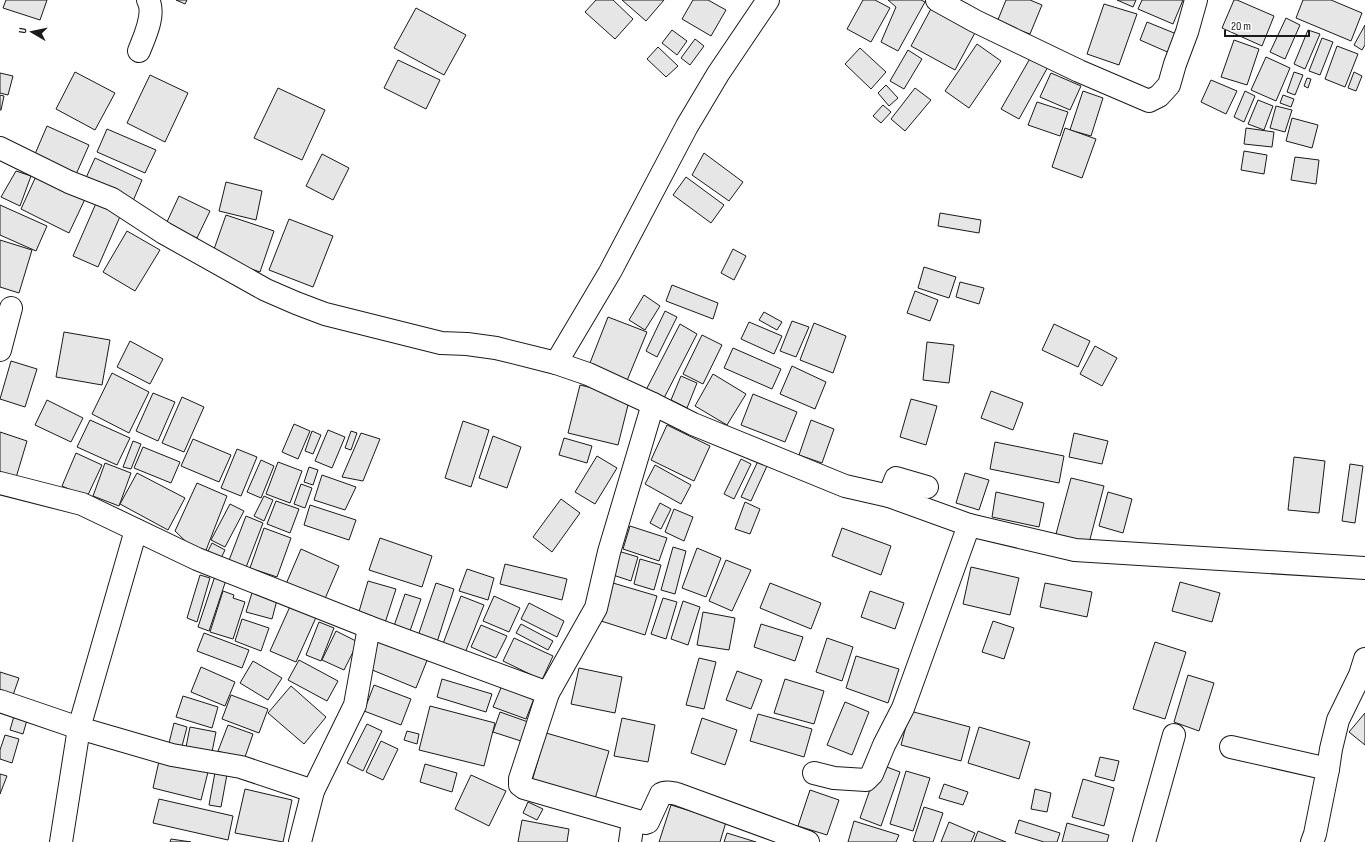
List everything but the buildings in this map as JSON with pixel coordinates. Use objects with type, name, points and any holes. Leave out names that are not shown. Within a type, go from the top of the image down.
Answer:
[{"type":"street","points":[[139,52],[147,32],[150,14],[150,3],[148,0]]},
{"type":"street","points":[[556,363],[610,272],[687,126],[718,74],[768,0]]},
{"type":"street","points":[[937,0],[1079,71],[1149,101],[1159,96],[1169,85],[1196,0]]},
{"type":"street","points":[[0,148],[69,182],[112,200],[164,233],[266,290],[325,314],[441,343],[467,344],[496,348],[556,363],[588,374],[693,424],[845,486],[890,496],[969,524],[1075,550],[1365,568]]},
{"type":"street","points":[[0,350],[12,308]]},
{"type":"street","points":[[653,404],[609,552],[596,608],[548,693],[520,779],[520,785],[524,788],[645,823],[648,822],[660,794],[669,792],[802,841]]},
{"type":"street","points":[[890,496],[896,478],[927,487]]},
{"type":"street","points":[[0,483],[82,504],[198,559],[369,627],[548,693]]},
{"type":"street","points":[[814,773],[834,778],[866,780],[872,774],[884,745],[903,708],[969,524]]},
{"type":"street","points":[[61,842],[79,728],[136,530]]},
{"type":"street","points":[[300,842],[313,791],[355,705],[369,627]]},
{"type":"street","points":[[1312,842],[1338,720],[1360,675],[1365,659]]},
{"type":"street","points":[[0,701],[79,728],[172,756],[242,768],[313,791]]},
{"type":"street","points":[[1144,842],[1174,735]]},
{"type":"street","points":[[1231,747],[1328,770]]},
{"type":"street","points":[[630,842],[633,820]]}]
